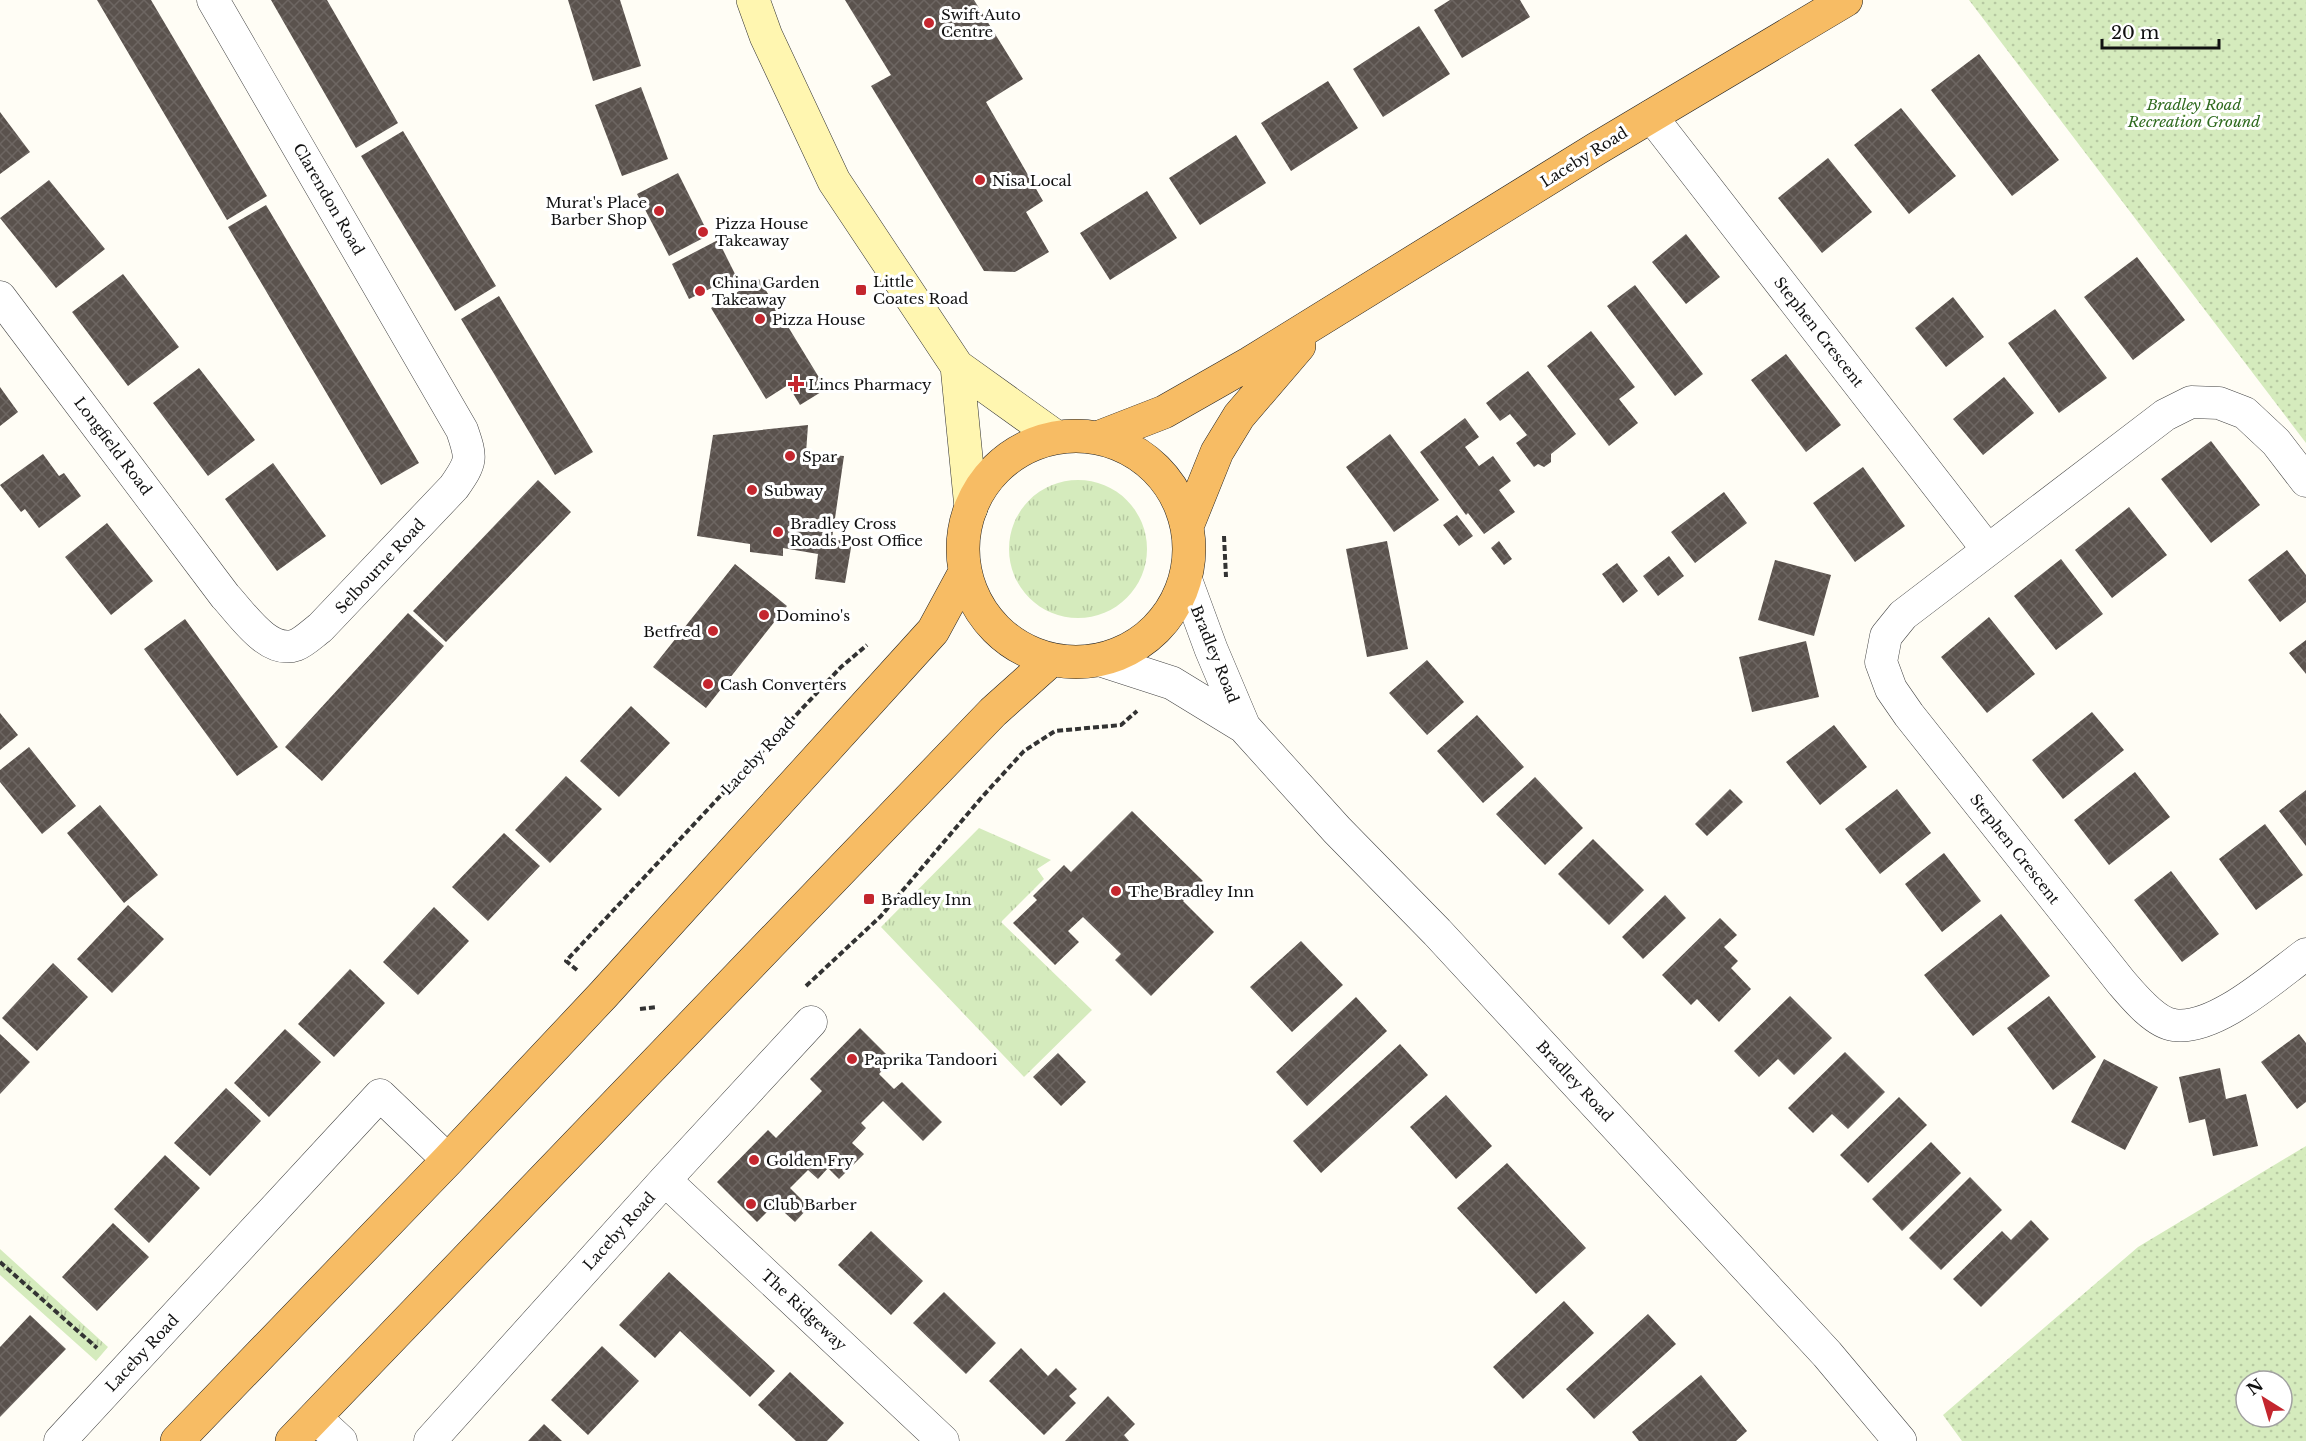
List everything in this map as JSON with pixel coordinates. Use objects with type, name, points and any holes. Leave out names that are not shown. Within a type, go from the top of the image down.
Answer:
[{"type":"highway","name":"Laceby Road","points":[[1097,438],[1164,412],[1324,318],[1651,116],[1846,0]]},
{"type":"highway","name":"Laceby Road","points":[[1188,524],[1217,452],[1239,416],[1266,382],[1324,318]]},
{"type":"highway","points":[[1056,437],[1097,438],[1122,445],[1145,458],[1164,477],[1178,499],[1188,524],[1190,562],[1186,581],[1174,608],[1155,631],[1139,644],[1121,654],[1085,663],[1051,660],[1015,645],[997,631],[982,614],[971,593],[965,572],[963,540],[970,508],[981,488],[995,470],[1013,455],[1034,444],[1056,437]]},
{"type":"highway","points":[[177,1441],[448,1160],[604,994],[933,631],[965,572]]},
{"type":"highway","points":[[292,1441],[993,712],[1051,660]]},
{"type":"main road","points":[[753,0],[766,36],[834,181],[957,366],[1056,437]]},
{"type":"main road","points":[[957,366],[970,508]]},
{"type":"street","name":"Clarendon Road","points":[[213,0],[444,398]]},
{"type":"street","name":"Stephen Crescent","points":[[1651,116],[1988,549]]},
{"type":"street","name":"Longfield Road","points":[[0,297],[225,596]]},
{"type":"street","name":"Selbourne Road","points":[[225,596],[261,635],[279,646],[297,645],[320,628],[454,487],[464,472],[471,455],[462,429],[444,398]]},
{"type":"street","name":"Stephen Crescent","points":[[2306,481],[2276,441],[2246,413],[2219,403],[2191,402],[2165,415],[1903,615],[1886,636],[1881,662],[1891,689],[1931,742],[2121,982],[2145,1009],[2172,1025],[2195,1024],[2218,1017],[2306,954]]},
{"type":"street","name":"Bradley Road","points":[[1186,581],[1211,649],[1244,727]]},
{"type":"street","name":"Bradley Road","points":[[1101,660],[1172,683],[1244,727],[1337,831],[1437,932],[1811,1337],[1900,1441]]},
{"type":"street","name":"Laceby Road","points":[[430,1441],[811,1022]]},
{"type":"street","name":"Laceby Road","points":[[60,1441],[380,1095],[448,1160]]},
{"type":"street","name":"The Ridgeway","points":[[666,1180],[943,1441]]},
{"type":"street","points":[[315,1417],[341,1441]]},
{"type":"path","name":"Laceby Road","points":[[694,1023],[676,1005],[623,1011],[566,961],[833,675],[873,639]]},
{"type":"path","points":[[0,1262],[124,1373]]},
{"type":"green space","name":"Bradley Road Recreation Ground","points":[[1969,0],[2306,0],[2306,443]]},
{"type":"green space","points":[[1078,480],[1104,485],[1127,500],[1142,523],[1147,549],[1142,575],[1127,598],[1104,613],[1078,618],[1052,613],[1029,598],[1014,575],[1009,549],[1014,523],[1029,500],[1052,485]]},
{"type":"green space","points":[[979,828],[1051,860],[1037,869],[1044,879],[1001,922],[1092,1010],[1024,1077],[881,927]]},
{"type":"green space","points":[[2306,1146],[2306,1441],[1962,1441],[1943,1415],[2138,1247]]},
{"type":"green space","points":[[0,1249],[108,1347],[96,1361],[0,1275]]},
{"type":"building","points":[[97,0],[151,0],[267,196],[227,220]]},
{"type":"building","points":[[271,0],[327,0],[398,123],[356,148]]},
{"type":"building","points":[[568,0],[620,0],[641,66],[593,81]]},
{"type":"building","points":[[845,0],[974,0],[1023,79],[986,102],[1043,201],[1026,212],[1049,252],[1015,272],[984,271],[871,86],[891,75]]},
{"type":"building","points":[[1450,0],[1520,0],[1530,17],[1462,58],[1434,10]]},
{"type":"building","points":[[1419,26],[1450,74],[1383,117],[1353,69]]},
{"type":"building","points":[[1979,54],[2059,160],[2012,196],[1931,90]]},
{"type":"building","points":[[1328,81],[1358,128],[1291,171],[1261,123]]},
{"type":"building","points":[[641,87],[668,159],[622,176],[595,105]]},
{"type":"building","points":[[1901,108],[1956,176],[1909,214],[1854,145]]},
{"type":"building","points":[[0,112],[30,152],[0,174]]},
{"type":"building","points":[[403,131],[496,286],[455,311],[361,156]]},
{"type":"building","points":[[1236,135],[1266,183],[1200,225],[1169,178]]},
{"type":"building","points":[[1828,158],[1872,212],[1822,253],[1778,198]]},
{"type":"building","points":[[678,173],[709,235],[669,256],[637,194]]},
{"type":"building","points":[[49,180],[105,249],[56,288],[0,218]]},
{"type":"building","points":[[1147,191],[1177,238],[1110,280],[1080,233]]},
{"type":"building","points":[[266,205],[419,463],[381,485],[228,227]]},
{"type":"building","points":[[1686,234],[1720,277],[1686,304],[1652,262]]},
{"type":"building","points":[[718,240],[736,276],[689,299],[672,264]]},
{"type":"building","points":[[2137,257],[2185,320],[2133,360],[2084,297]]},
{"type":"building","points":[[123,274],[179,347],[128,386],[72,312]]},
{"type":"building","points":[[759,279],[826,389],[800,405],[788,385],[766,399],[711,308]]},
{"type":"building","points":[[1635,285],[1703,374],[1675,396],[1607,306]]},
{"type":"building","points":[[499,296],[593,452],[555,475],[461,319]]},
{"type":"building","points":[[1953,297],[1984,337],[1946,367],[1915,328]]},
{"type":"building","points":[[2055,309],[2107,378],[2059,413],[2008,343]]},
{"type":"building","points":[[1591,331],[1635,387],[1619,399],[1638,423],[1609,446],[1547,366]]},
{"type":"building","points":[[1786,354],[1841,425],[1806,452],[1751,380]]},
{"type":"building","points":[[199,368],[255,440],[208,476],[153,403]]},
{"type":"building","points":[[1528,371],[1576,434],[1551,454],[1551,462],[1544,467],[1538,464],[1534,467],[1516,443],[1527,435],[1510,414],[1500,421],[1486,403]]},
{"type":"building","points":[[2004,377],[2034,413],[1983,455],[1953,419]]},
{"type":"building","points":[[0,387],[18,412],[0,426]]},
{"type":"building","points":[[1465,418],[1479,437],[1465,447],[1479,466],[1493,456],[1511,481],[1499,490],[1515,512],[1484,534],[1468,513],[1466,515],[1420,452]]},
{"type":"building","points":[[808,425],[806,453],[844,456],[832,539],[852,542],[845,583],[815,579],[818,554],[783,548],[783,556],[750,552],[750,544],[697,536],[713,435]]},
{"type":"building","points":[[1390,434],[1439,500],[1394,532],[1346,467]]},
{"type":"building","points":[[2211,441],[2260,505],[2211,543],[2161,479]]},
{"type":"building","points":[[43,454],[59,476],[64,473],[81,496],[39,528],[25,509],[21,512],[0,485]]},
{"type":"building","points":[[273,463],[326,536],[277,571],[225,499]]},
{"type":"building","points":[[1863,467],[1905,526],[1855,562],[1813,503]]},
{"type":"building","points":[[538,480],[571,512],[446,642],[413,611]]},
{"type":"building","points":[[1724,492],[1747,523],[1695,563],[1671,532]]},
{"type":"building","points":[[2129,507],[2167,555],[2112,598],[2075,550]]},
{"type":"building","points":[[1457,515],[1473,536],[1459,546],[1443,525]]},
{"type":"building","points":[[107,523],[153,581],[111,615],[65,557]]},
{"type":"building","points":[[1387,541],[1408,649],[1367,657],[1346,549]]},
{"type":"building","points":[[1499,541],[1512,559],[1504,565],[1491,548]]},
{"type":"building","points":[[2287,550],[2306,575],[2306,602],[2280,622],[2248,580]]},
{"type":"building","points":[[1669,556],[1684,576],[1658,596],[1643,576]]},
{"type":"building","points":[[2061,559],[2103,614],[2056,650],[2014,596]]},
{"type":"building","points":[[1775,560],[1831,575],[1814,636],[1758,620]]},
{"type":"building","points":[[1617,563],[1638,591],[1623,603],[1602,574]]},
{"type":"building","points":[[735,564],[787,606],[706,708],[653,667]]},
{"type":"building","points":[[408,613],[444,646],[322,781],[285,747]]},
{"type":"building","points":[[1989,617],[2035,674],[1987,713],[1941,657]]},
{"type":"building","points":[[185,619],[278,747],[237,776],[144,649]]},
{"type":"building","points":[[2306,640],[2306,674],[2289,653]]},
{"type":"building","points":[[1806,641],[1819,697],[1752,712],[1739,657]]},
{"type":"building","points":[[1427,660],[1464,702],[1427,735],[1389,693]]},
{"type":"building","points":[[631,706],[670,743],[619,797],[580,761]]},
{"type":"building","points":[[2092,712],[2124,750],[2063,799],[2032,760]]},
{"type":"building","points":[[0,713],[18,735],[0,750]]},
{"type":"building","points":[[1477,715],[1524,767],[1483,803],[1437,751]]},
{"type":"building","points":[[1834,725],[1867,767],[1820,805],[1786,762]]},
{"type":"building","points":[[29,747],[76,806],[42,834],[0,782],[0,770]]},
{"type":"building","points":[[2135,772],[2170,817],[2109,865],[2074,820]]},
{"type":"building","points":[[566,776],[602,809],[550,863],[515,830]]},
{"type":"building","points":[[1535,777],[1583,828],[1545,865],[1496,814]]},
{"type":"building","points":[[1730,789],[1743,802],[1707,836],[1695,824]]},
{"type":"building","points":[[1897,789],[1931,833],[1880,874],[1845,829]]},
{"type":"building","points":[[2306,790],[2306,846],[2279,811]]},
{"type":"building","points":[[100,805],[158,875],[124,903],[67,833]]},
{"type":"building","points":[[1132,811],[1203,881],[1183,901],[1214,932],[1151,996],[1115,960],[1121,954],[1083,917],[1068,931],[1079,942],[1055,965],[1013,923],[1037,900],[1033,896],[1064,865],[1071,872]]},
{"type":"building","points":[[2265,824],[2303,875],[2256,910],[2219,859]]},
{"type":"building","points":[[504,833],[540,866],[488,921],[452,887]]},
{"type":"building","points":[[1593,839],[1644,890],[1609,925],[1558,874]]},
{"type":"building","points":[[1944,853],[1981,901],[1942,932],[1905,884]]},
{"type":"building","points":[[2171,871],[2219,934],[2182,962],[2134,900]]},
{"type":"building","points":[[1665,895],[1686,918],[1643,959],[1622,937]]},
{"type":"building","points":[[128,905],[164,939],[112,993],[77,959]]},
{"type":"building","points":[[434,907],[469,941],[418,995],[383,962]]},
{"type":"building","points":[[2001,914],[2050,976],[1973,1036],[1924,975]]},
{"type":"building","points":[[1720,918],[1737,935],[1724,947],[1738,961],[1731,968],[1751,989],[1719,1022],[1697,999],[1691,1005],[1662,975]]},
{"type":"building","points":[[1301,941],[1343,985],[1292,1032],[1250,987]]},
{"type":"building","points":[[53,963],[88,997],[37,1051],[2,1018]]},
{"type":"building","points":[[350,969],[385,1003],[334,1057],[298,1024]]},
{"type":"building","points":[[1790,996],[1832,1038],[1794,1075],[1778,1059],[1759,1077],[1734,1051]]},
{"type":"building","points":[[2049,996],[2096,1057],[2053,1090],[2007,1028]]},
{"type":"building","points":[[1356,997],[1387,1031],[1307,1106],[1276,1072]]},
{"type":"building","points":[[860,1028],[892,1060],[879,1074],[894,1089],[902,1082],[942,1122],[923,1141],[883,1101],[861,1123],[866,1128],[852,1143],[864,1154],[839,1179],[828,1168],[818,1179],[808,1170],[790,1188],[809,1207],[795,1222],[775,1204],[757,1222],[717,1182],[768,1130],[776,1138],[822,1091],[810,1079]]},
{"type":"building","points":[[285,1029],[321,1062],[269,1117],[234,1083]]},
{"type":"building","points":[[0,1034],[30,1062],[0,1094]]},
{"type":"building","points":[[2299,1034],[2306,1043],[2306,1102],[2297,1109],[2261,1062]]},
{"type":"building","points":[[1400,1044],[1428,1075],[1321,1173],[1293,1141]]},
{"type":"building","points":[[1845,1052],[1885,1092],[1848,1129],[1832,1114],[1813,1133],[1788,1108]]},
{"type":"building","points":[[1058,1053],[1086,1082],[1061,1106],[1033,1077]]},
{"type":"building","points":[[2104,1059],[2158,1087],[2125,1150],[2071,1122]]},
{"type":"building","points":[[2220,1068],[2226,1099],[2246,1094],[2258,1146],[2213,1156],[2205,1119],[2189,1123],[2179,1077]]},
{"type":"building","points":[[226,1088],[261,1121],[210,1176],[174,1143]]},
{"type":"building","points":[[1446,1095],[1492,1146],[1456,1179],[1410,1127]]},
{"type":"building","points":[[1899,1097],[1927,1125],[1868,1183],[1840,1155]]},
{"type":"building","points":[[1931,1142],[1961,1173],[1902,1231],[1872,1199]]},
{"type":"building","points":[[165,1155],[200,1188],[149,1243],[114,1209]]},
{"type":"building","points":[[1507,1163],[1586,1248],[1536,1294],[1457,1208]]},
{"type":"building","points":[[1970,1177],[2002,1210],[1941,1270],[1909,1238]]},
{"type":"building","points":[[2031,1220],[2049,1239],[1981,1307],[1953,1279],[2002,1231],[2011,1240]]},
{"type":"building","points":[[113,1223],[149,1257],[97,1311],[62,1277]]},
{"type":"building","points":[[871,1231],[923,1281],[891,1315],[838,1265]]},
{"type":"building","points":[[669,1272],[775,1371],[750,1397],[680,1331],[655,1358],[619,1325]]},
{"type":"building","points":[[944,1292],[996,1343],[966,1374],[913,1323]]},
{"type":"building","points":[[1564,1301],[1594,1333],[1523,1399],[1493,1367]]},
{"type":"building","points":[[1648,1314],[1676,1344],[1594,1419],[1566,1389]]},
{"type":"building","points":[[30,1315],[66,1349],[0,1417],[0,1347]]},
{"type":"building","points":[[602,1346],[639,1381],[588,1435],[551,1400]]},
{"type":"building","points":[[1021,1348],[1048,1376],[1056,1368],[1077,1389],[1069,1396],[1076,1403],[1044,1435],[989,1381]]},
{"type":"building","points":[[790,1372],[844,1423],[827,1441],[796,1441],[758,1405]]},
{"type":"building","points":[[1701,1375],[1747,1431],[1736,1441],[1639,1441],[1632,1432]]},
{"type":"building","points":[[1108,1396],[1135,1424],[1124,1435],[1129,1441],[1065,1441]]},
{"type":"building","points":[[544,1424],[562,1441],[528,1441]]},
{"type":"place","name":"Swift Auto Centre","points":[[929,23]]},
{"type":"place","name":"Nisa Local","points":[[980,180]]},
{"type":"place","name":"Murat's Place Barber Shop","points":[[659,211]]},
{"type":"place","name":"Pizza House Takeaway","points":[[703,232]]},
{"type":"place","name":"Little Coates Road","points":[[861,290]]},
{"type":"place","name":"China Garden Takeaway","points":[[700,291]]},
{"type":"place","name":"Pizza House","points":[[760,319]]},
{"type":"place","name":"Lincs Pharmacy","points":[[796,384]]},
{"type":"place","name":"Spar","points":[[790,456]]},
{"type":"place","name":"Subway","points":[[752,490]]},
{"type":"place","name":"Bradley Cross Roads Post Office","points":[[778,532]]},
{"type":"place","name":"Domino's","points":[[764,615]]},
{"type":"place","name":"Betfred","points":[[713,631]]},
{"type":"place","name":"Cash Converters","points":[[708,684]]},
{"type":"place","name":"The Bradley Inn","points":[[1116,891]]},
{"type":"place","name":"Bradley Inn","points":[[869,899]]},
{"type":"place","name":"Paprika Tandoori","points":[[852,1059]]},
{"type":"place","name":"Golden Fry","points":[[754,1160]]},
{"type":"place","name":"Club Barber","points":[[751,1204]]}]
